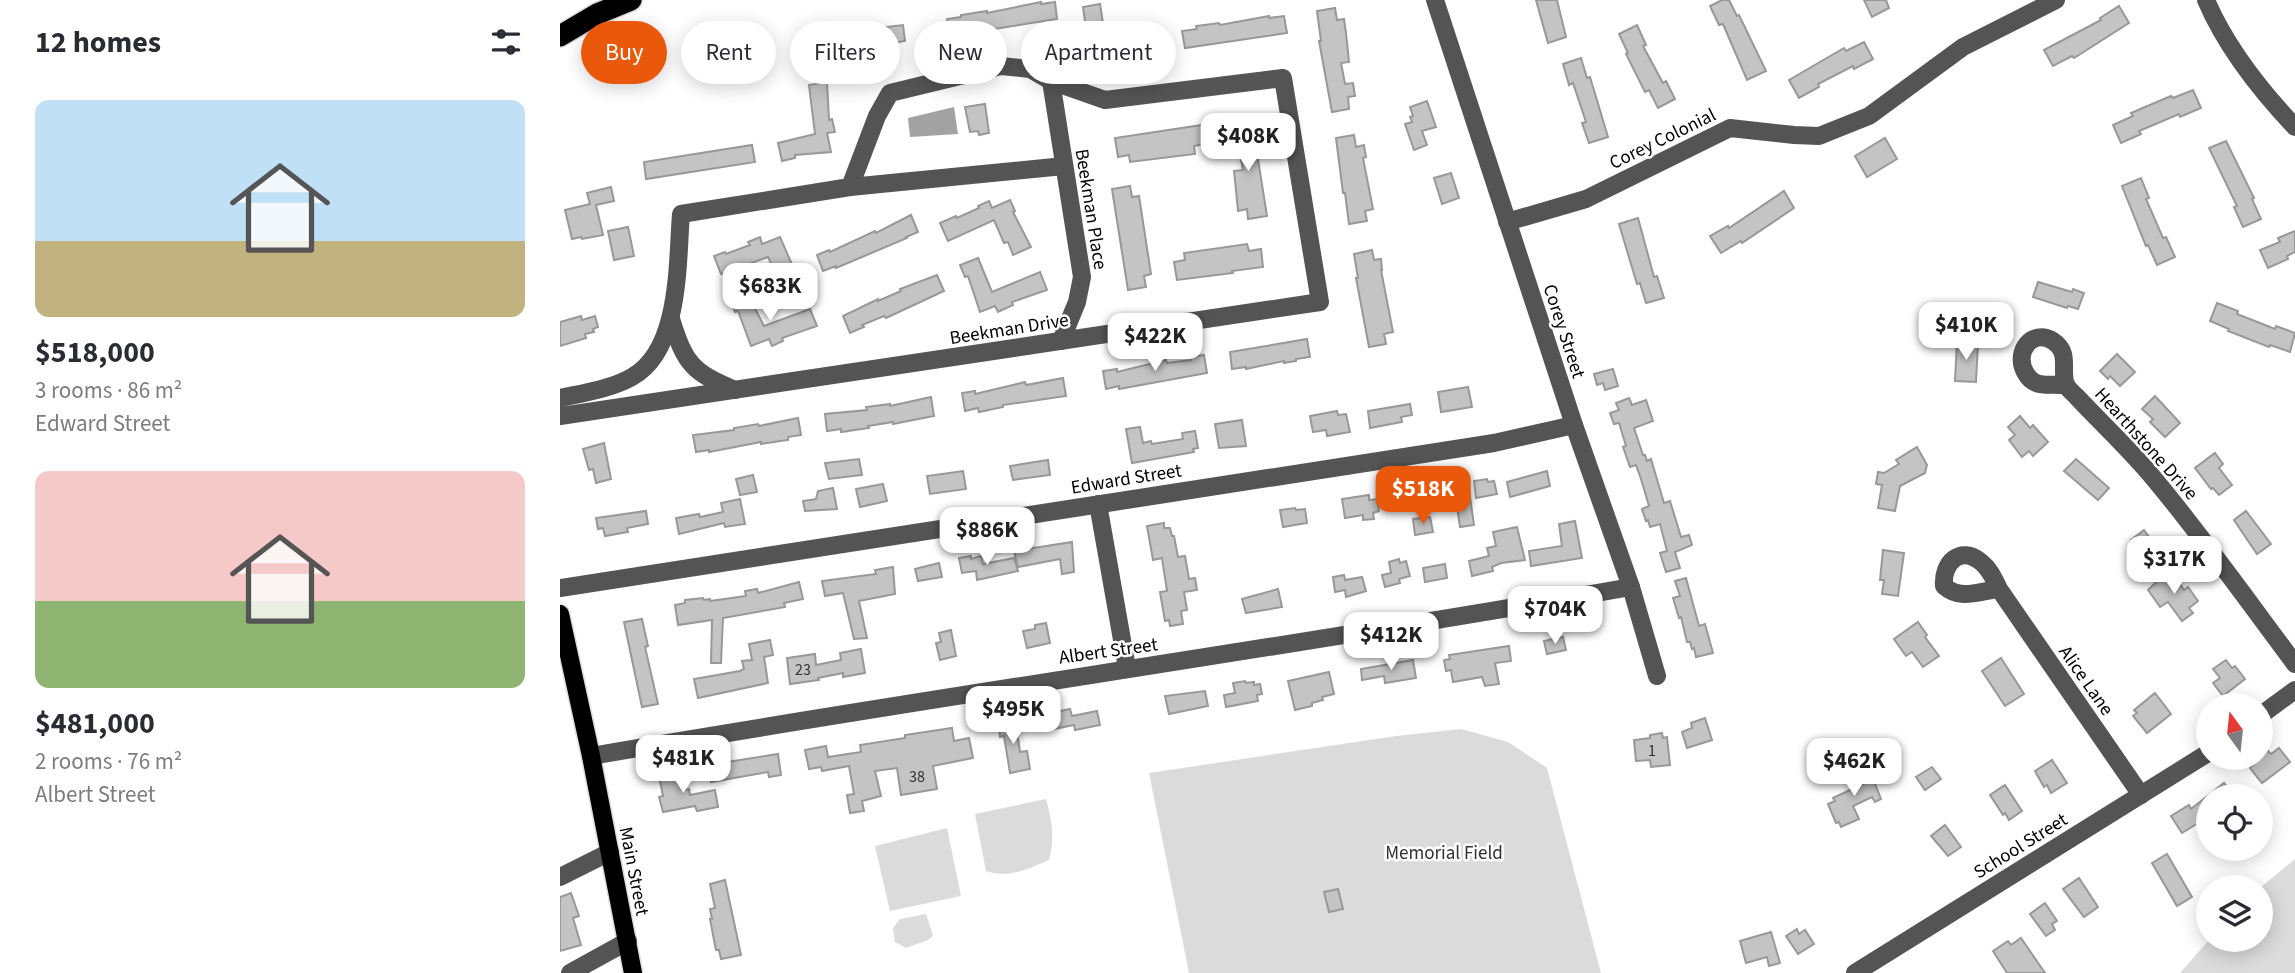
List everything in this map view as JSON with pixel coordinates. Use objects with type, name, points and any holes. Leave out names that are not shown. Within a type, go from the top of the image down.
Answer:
[{"type":"highway","points":[[560,36],[631,0]]},
{"type":"main road","name":"Main Street","points":[[560,614],[566,675],[591,757],[633,973]]},
{"type":"street","name":"Corey Street","points":[[1435,0],[1574,425],[1631,587],[1657,676]]},
{"type":"street","name":"Corey Colonial","points":[[1507,222],[1586,199],[1730,128],[1819,136],[1869,116],[1963,47],[2056,0]]},
{"type":"street","points":[[2206,0],[2228,43],[2295,127]]},
{"type":"street","name":"Beekman Drive","points":[[850,187],[877,116],[890,93],[1001,66],[1021,68]]},
{"type":"street","name":"Beekman Drive","points":[[560,416],[1321,302],[1283,78],[1105,100],[1060,84]]},
{"type":"street","name":"Beekman Place","points":[[1051,84],[1082,277],[1073,315],[1061,341]]},
{"type":"street","points":[[560,398],[634,377],[655,355],[671,319],[681,214],[850,187],[1063,166]]},
{"type":"street","points":[[671,319],[685,358],[696,370],[736,390]]},
{"type":"street","name":"Hearthstone Drive","points":[[2067,386],[2159,484],[2295,664]]},
{"type":"street","name":"Edward Street","points":[[560,588],[1494,443],[1574,425]]},
{"type":"street","points":[[1098,504],[1127,668]]},
{"type":"street","name":"Albert Street","points":[[591,757],[797,721],[1450,619],[1631,587]]},
{"type":"street","name":"Alice Lane","points":[[1999,589],[2141,795]]},
{"type":"street","points":[[2273,706],[2295,690]]},
{"type":"street","name":"School Street","points":[[1854,973],[2196,761]]},
{"type":"street","points":[[560,877],[610,852]]},
{"type":"street","points":[[570,973],[628,942]]},
{"type":"green space","name":"Memorial Field","points":[[1461,729],[1508,742],[1547,768],[1601,973],[1189,973],[1149,773],[1396,736]]},
{"type":"green space","points":[[1046,799],[1052,830],[1049,860],[1026,870],[1010,873],[986,871],[975,814]]},
{"type":"green space","points":[[947,828],[961,896],[890,911],[875,846]]},
{"type":"green space","points":[[2295,859],[2295,973],[2180,973],[2198,952],[2273,952],[2273,877]]},
{"type":"green space","points":[[926,914],[933,936],[906,948],[895,942],[893,928],[900,919]]},
{"type":"shaded area","points":[[954,107],[958,134],[910,137],[908,118]]},
{"type":"building","points":[[1536,0],[1557,0],[1566,37],[1548,43]]},
{"type":"building","points":[[1722,0],[1729,0],[1737,16],[1739,15],[1766,71],[1747,80],[1723,24],[1719,25],[1710,6]]},
{"type":"building","points":[[1864,0],[1886,0],[1889,8],[1872,17]]},
{"type":"building","points":[[1041,2],[1055,2],[1057,19],[1021,21],[1021,25],[1007,27],[1007,21],[947,19]]},
{"type":"building","points":[[1100,4],[1103,21],[1085,21],[1083,7]]},
{"type":"building","points":[[2119,6],[2129,23],[2074,58],[2072,56],[2053,66],[2044,50],[2101,20],[2100,18]]},
{"type":"building","points":[[1335,8],[1337,20],[1344,19],[1346,33],[1349,62],[1341,63],[1345,84],[1353,83],[1355,96],[1348,97],[1349,109],[1332,112],[1319,41],[1317,11]]},
{"type":"building","points":[[1284,16],[1287,33],[1185,48],[1182,31],[1197,29],[1196,26],[1220,25]]},
{"type":"building","points":[[900,25],[903,25],[905,41],[900,42]]},
{"type":"building","points":[[1637,25],[1646,45],[1643,46],[1675,99],[1658,108],[1649,90],[1645,92],[1619,34]]},
{"type":"building","points":[[1864,42],[1873,59],[1818,84],[1819,87],[1799,98],[1789,80],[1844,48],[1846,51]]},
{"type":"building","points":[[1581,58],[1587,78],[1590,77],[1608,137],[1589,143],[1582,123],[1586,122],[1573,83],[1569,85],[1563,64]]},
{"type":"building","points":[[827,84],[829,120],[832,119],[835,132],[827,133],[831,152],[795,155],[795,158],[782,161],[778,143],[815,134],[809,85]]},
{"type":"building","points":[[2193,90],[2201,108],[2139,131],[2141,134],[2121,143],[2113,125],[2133,116],[2131,113]]},
{"type":"building","points":[[1427,101],[1436,127],[1422,131],[1427,145],[1414,150],[1405,124],[1412,122],[1410,107]]},
{"type":"building","points":[[985,104],[989,133],[979,135],[978,131],[970,132],[965,107]]},
{"type":"building","points":[[1252,122],[1267,216],[1248,219],[1247,209],[1238,211],[1234,171],[1243,170],[1239,149],[1230,151],[1228,137],[1236,136],[1235,125]]},
{"type":"building","points":[[1202,125],[1205,144],[1194,146],[1195,154],[1130,162],[1129,155],[1118,157],[1115,138]]},
{"type":"building","points":[[1354,135],[1356,147],[1364,145],[1366,157],[1363,158],[1373,209],[1365,211],[1367,221],[1349,224],[1336,138]]},
{"type":"building","points":[[1885,138],[1897,159],[1867,177],[1855,156]]},
{"type":"building","points":[[2226,141],[2254,198],[2252,199],[2261,219],[2243,227],[2234,207],[2237,206],[2209,148]]},
{"type":"building","points":[[752,145],[755,162],[646,179],[644,162]]},
{"type":"building","points":[[1451,173],[1459,198],[1442,204],[1434,178]]},
{"type":"building","points":[[2141,178],[2149,198],[2146,199],[2163,238],[2166,237],[2175,257],[2157,265],[2148,245],[2146,246],[2122,186]]},
{"type":"building","points":[[1130,186],[1132,197],[1139,196],[1151,274],[1144,276],[1146,287],[1128,290],[1112,189]]},
{"type":"building","points":[[611,187],[614,201],[596,205],[603,235],[572,239],[565,210],[590,204],[587,193]]},
{"type":"building","points":[[1784,191],[1794,208],[1742,243],[1741,241],[1721,253],[1710,236],[1728,226],[1729,228]]},
{"type":"building","points":[[1010,200],[1015,211],[1013,212],[1031,247],[1013,255],[1008,242],[1004,243],[994,220],[948,241],[940,223],[956,216],[957,218],[989,201],[992,208]]},
{"type":"building","points":[[911,215],[918,232],[836,268],[823,271],[817,255],[829,250],[830,252],[875,231],[876,233]]},
{"type":"building","points":[[1638,218],[1654,277],[1657,276],[1664,298],[1646,303],[1640,283],[1637,284],[1619,224]]},
{"type":"building","points":[[628,227],[634,256],[614,260],[608,231]]},
{"type":"building","points":[[2295,231],[2295,252],[2287,256],[2288,259],[2268,268],[2260,250],[2280,242],[2278,238]]},
{"type":"building","points":[[760,237],[762,244],[780,237],[800,283],[783,289],[768,257],[721,274],[714,256],[750,245],[748,242]]},
{"type":"building","points":[[1247,244],[1249,251],[1261,249],[1263,267],[1177,280],[1174,262],[1185,260],[1184,253]]},
{"type":"building","points":[[1372,250],[1374,260],[1381,259],[1393,332],[1384,334],[1386,344],[1369,347],[1354,254]]},
{"type":"building","points":[[978,258],[992,292],[1040,272],[1047,290],[1012,302],[1013,305],[998,312],[995,306],[980,312],[968,276],[965,277],[960,265]]},
{"type":"building","points":[[937,275],[944,291],[886,318],[884,316],[862,325],[864,327],[850,333],[843,316]]},
{"type":"building","points":[[2038,282],[2084,293],[2078,309],[2033,297]]},
{"type":"building","points":[[747,293],[764,326],[810,309],[817,326],[782,338],[783,341],[772,346],[769,339],[751,346],[738,311],[735,312],[730,300]]},
{"type":"building","points":[[2217,303],[2275,329],[2276,326],[2295,333],[2290,352],[2270,345],[2269,347],[2210,321]]},
{"type":"building","points":[[581,316],[582,320],[595,316],[598,327],[593,329],[594,332],[585,334],[586,338],[560,346],[560,322]]},
{"type":"building","points":[[1307,339],[1310,357],[1246,369],[1232,369],[1230,352]]},
{"type":"building","points":[[1957,342],[1978,343],[1976,382],[1955,381]]},
{"type":"building","points":[[2117,354],[2135,372],[2120,386],[2100,371]]},
{"type":"building","points":[[1204,355],[1207,373],[1106,389],[1103,371],[1117,369],[1117,372],[1166,360],[1167,363],[1191,360],[1191,357]]},
{"type":"building","points":[[1613,369],[1618,386],[1605,390],[1603,383],[1597,385],[1594,374]]},
{"type":"building","points":[[1063,378],[1066,396],[1003,405],[979,412],[978,408],[965,411],[962,393],[975,391],[975,394],[1025,382],[1026,385]]},
{"type":"building","points":[[1468,387],[1472,407],[1441,412],[1438,392]]},
{"type":"building","points":[[2155,396],[2180,423],[2165,437],[2150,422],[2153,419],[2142,409]]},
{"type":"building","points":[[931,397],[934,416],[841,432],[841,429],[827,431],[825,414],[867,410],[866,407],[890,406]]},
{"type":"building","points":[[1629,398],[1632,405],[1646,400],[1653,421],[1634,428],[1643,455],[1647,461],[1651,459],[1664,503],[1670,501],[1681,537],[1689,535],[1692,545],[1675,552],[1680,568],[1666,572],[1660,553],[1667,551],[1660,524],[1650,527],[1648,520],[1646,521],[1642,509],[1649,506],[1641,479],[1636,465],[1630,467],[1619,423],[1614,424],[1610,413],[1619,410],[1616,403]]},
{"type":"building","points":[[1410,404],[1412,415],[1401,417],[1402,422],[1370,428],[1368,411]]},
{"type":"building","points":[[1337,411],[1338,415],[1346,414],[1350,432],[1327,436],[1326,430],[1313,432],[1310,416]]},
{"type":"building","points":[[2020,416],[2030,428],[2033,425],[2048,442],[2033,456],[2029,451],[2022,457],[2009,440],[2015,435],[2008,427]]},
{"type":"building","points":[[798,418],[801,435],[788,437],[788,440],[696,452],[693,435]]},
{"type":"building","points":[[1242,420],[1246,446],[1219,448],[1215,424]]},
{"type":"building","points":[[1140,427],[1143,443],[1151,441],[1152,444],[1183,439],[1182,433],[1195,431],[1198,448],[1193,449],[1194,452],[1132,463],[1126,429]]},
{"type":"building","points":[[604,443],[611,479],[596,483],[593,469],[589,470],[583,449]]},
{"type":"building","points":[[1917,447],[1927,465],[1925,473],[1900,486],[1895,511],[1878,508],[1882,485],[1876,484],[1878,472],[1884,473],[1899,464],[1896,460]]},
{"type":"building","points":[[2215,453],[2223,464],[2219,468],[2232,485],[2219,495],[2195,468]]},
{"type":"building","points":[[859,459],[862,475],[829,479],[825,463]]},
{"type":"building","points":[[2076,459],[2109,488],[2098,500],[2064,471]]},
{"type":"building","points":[[1048,460],[1050,475],[1013,480],[1010,466]]},
{"type":"building","points":[[963,471],[966,489],[930,494],[927,476]]},
{"type":"building","points":[[1547,471],[1550,486],[1510,497],[1507,482]]},
{"type":"building","points":[[753,475],[757,492],[740,495],[736,479]]},
{"type":"building","points":[[1487,479],[1488,482],[1494,481],[1497,494],[1476,498],[1474,481]]},
{"type":"building","points":[[883,484],[887,501],[860,507],[856,489]]},
{"type":"building","points":[[1447,487],[1450,500],[1430,505],[1427,491]]},
{"type":"building","points":[[833,488],[837,509],[805,511],[803,501],[816,499],[818,491]]},
{"type":"building","points":[[1469,490],[1474,525],[1460,527],[1455,493]]},
{"type":"building","points":[[1369,495],[1369,500],[1377,499],[1379,511],[1373,513],[1374,519],[1363,520],[1363,515],[1345,518],[1342,499]]},
{"type":"building","points":[[740,499],[745,524],[725,527],[724,523],[679,534],[676,518],[723,512],[721,503]]},
{"type":"building","points":[[1305,509],[1307,523],[1283,527],[1280,510]]},
{"type":"building","points":[[646,511],[648,524],[627,528],[628,532],[605,536],[603,528],[598,529],[596,518]]},
{"type":"building","points":[[2246,511],[2271,544],[2257,554],[2234,520]]},
{"type":"building","points":[[1430,517],[1433,532],[1415,535],[1413,519]]},
{"type":"building","points":[[1575,521],[1582,558],[1531,566],[1529,551],[1562,546],[1559,524]]},
{"type":"building","points":[[1164,523],[1164,528],[1170,528],[1174,536],[1178,557],[1185,556],[1189,579],[1195,578],[1197,590],[1184,592],[1187,610],[1181,611],[1183,624],[1170,626],[1169,620],[1165,621],[1160,592],[1167,591],[1162,558],[1153,560],[1147,526]]},
{"type":"building","points":[[1517,527],[1525,560],[1501,563],[1492,567],[1493,571],[1472,576],[1469,561],[1489,556],[1487,548],[1496,546],[1493,532]]},
{"type":"building","points":[[2144,530],[2157,548],[2144,558],[2131,540]]},
{"type":"building","points":[[1072,542],[1074,572],[1062,574],[1060,559],[1018,567],[1014,551]]},
{"type":"building","points":[[1883,550],[1904,553],[1898,596],[1882,594],[1884,580],[1880,580]]},
{"type":"building","points":[[971,556],[971,559],[981,556],[983,564],[1014,558],[1018,571],[977,580],[976,571],[962,573],[959,558]]},
{"type":"building","points":[[1399,559],[1400,563],[1406,561],[1410,576],[1399,579],[1400,583],[1385,587],[1382,575],[1391,573],[1389,562]]},
{"type":"building","points":[[939,563],[942,577],[918,581],[915,569]]},
{"type":"building","points":[[1445,564],[1447,578],[1425,582],[1423,568]]},
{"type":"building","points":[[893,567],[895,594],[859,601],[867,638],[854,639],[843,593],[825,596],[822,581],[876,574],[875,570]]},
{"type":"building","points":[[2166,573],[2174,584],[2178,581],[2184,590],[2188,587],[2198,601],[2189,608],[2193,613],[2182,621],[2168,602],[2160,607],[2148,590]]},
{"type":"building","points":[[1344,575],[1345,580],[1362,577],[1366,591],[1346,597],[1345,590],[1335,592],[1333,577]]},
{"type":"building","points":[[1686,578],[1699,626],[1705,624],[1713,653],[1696,657],[1694,648],[1687,642],[1673,598],[1680,596],[1675,581]]},
{"type":"building","points":[[799,582],[803,599],[784,603],[785,607],[723,618],[721,663],[711,663],[712,620],[678,625],[675,605],[685,603],[685,600],[703,598],[710,601],[746,596],[745,591],[757,589],[758,593]]},
{"type":"building","points":[[1278,589],[1282,607],[1246,613],[1242,599]]},
{"type":"building","points":[[642,619],[648,646],[645,647],[658,704],[642,707],[624,622]]},
{"type":"building","points":[[1918,622],[1939,656],[1923,667],[1912,652],[1906,656],[1894,639]]},
{"type":"building","points":[[1046,623],[1050,643],[1027,648],[1023,631]]},
{"type":"building","points":[[951,630],[956,656],[940,660],[936,643],[941,642],[939,633]]},
{"type":"building","points":[[1563,637],[1566,650],[1547,654],[1544,641]]},
{"type":"building","points":[[770,640],[773,655],[764,657],[768,683],[698,698],[694,679],[744,669],[742,661],[752,660],[749,644]]},
{"type":"building","points":[[1509,646],[1511,661],[1495,663],[1499,684],[1485,686],[1482,677],[1453,682],[1451,670],[1446,671],[1444,660],[1450,659],[1449,655]]},
{"type":"building","points":[[861,649],[865,673],[843,677],[843,673],[790,684],[787,658],[815,654],[816,665],[841,660],[840,653]]},
{"type":"building","points":[[2001,658],[2024,694],[2005,706],[1982,671]]},
{"type":"building","points":[[1413,660],[1416,678],[1385,683],[1384,676],[1362,680],[1361,669]]},
{"type":"building","points":[[2226,660],[2232,668],[2235,666],[2245,679],[2227,693],[2221,693],[2213,683],[2220,678],[2213,669]]},
{"type":"building","points":[[1329,672],[1334,694],[1322,697],[1323,700],[1312,703],[1312,706],[1295,710],[1288,681]]},
{"type":"building","points":[[1254,682],[1254,685],[1260,684],[1262,694],[1257,695],[1258,701],[1226,707],[1224,695],[1235,693],[1233,683]]},
{"type":"building","points":[[1205,691],[1208,706],[1169,714],[1165,696]]},
{"type":"building","points":[[2155,693],[2171,714],[2147,733],[2133,716],[2137,713],[2134,710]]},
{"type":"building","points":[[1070,709],[1072,716],[1097,711],[1100,725],[1075,730],[1074,725],[1049,730],[1046,714]]},
{"type":"building","points":[[1015,718],[1020,752],[1027,751],[1030,769],[1010,773],[1004,736],[1000,737],[998,721]]},
{"type":"building","points":[[1705,718],[1712,740],[1687,748],[1682,732],[1692,728],[1691,723]]},
{"type":"building","points":[[952,728],[954,741],[969,738],[973,758],[933,766],[937,789],[901,795],[897,768],[875,771],[881,796],[862,801],[864,811],[850,813],[847,795],[854,794],[849,766],[822,771],[821,767],[809,769],[805,750],[826,746],[828,757],[861,752],[860,745]]},
{"type":"building","points":[[1662,733],[1663,738],[1667,737],[1670,765],[1651,767],[1650,760],[1636,761],[1634,740]]},
{"type":"building","points":[[2279,748],[2290,762],[2262,783],[2252,770],[2273,770],[2273,752]]},
{"type":"building","points":[[778,754],[781,775],[769,777],[768,772],[711,782],[708,765]]},
{"type":"building","points":[[2052,760],[2067,783],[2051,793],[2047,785],[2044,787],[2035,771]]},
{"type":"building","points":[[1866,761],[1881,799],[1875,802],[1872,797],[1853,806],[1859,819],[1841,827],[1839,822],[1836,823],[1828,804],[1835,801],[1833,798],[1865,783],[1856,766]]},
{"type":"building","points":[[1932,767],[1941,779],[1925,790],[1916,777]]},
{"type":"building","points":[[682,771],[685,790],[689,789],[690,795],[715,790],[718,807],[697,811],[695,806],[663,812],[659,797],[663,796],[659,776]]},
{"type":"building","points":[[2005,785],[2022,811],[2009,820],[1990,795]]},
{"type":"building","points":[[2189,805],[2191,809],[2196,805],[2196,824],[2182,833],[2171,816]]},
{"type":"building","points":[[1945,825],[1961,847],[1948,856],[1931,836]]},
{"type":"building","points":[[2167,854],[2192,897],[2177,906],[2152,863]]},
{"type":"building","points":[[2079,878],[2098,907],[2084,917],[2063,889]]},
{"type":"building","points":[[725,880],[741,955],[721,959],[719,950],[716,950],[710,919],[710,909],[715,908],[710,884]]},
{"type":"building","points":[[1338,889],[1343,909],[1329,912],[1324,892]]},
{"type":"building","points":[[571,893],[579,916],[573,918],[581,945],[560,951],[560,897]]},
{"type":"building","points":[[2045,903],[2057,921],[2052,924],[2055,930],[2046,936],[2030,914]]},
{"type":"building","points":[[1797,929],[1799,934],[1805,930],[1814,944],[1798,954],[1786,936]]},
{"type":"building","points":[[1771,932],[1780,963],[1769,966],[1767,957],[1746,963],[1740,941]]},
{"type":"building","points":[[2021,938],[2045,973],[2007,973],[1993,951],[2008,941],[2011,945]]}]
